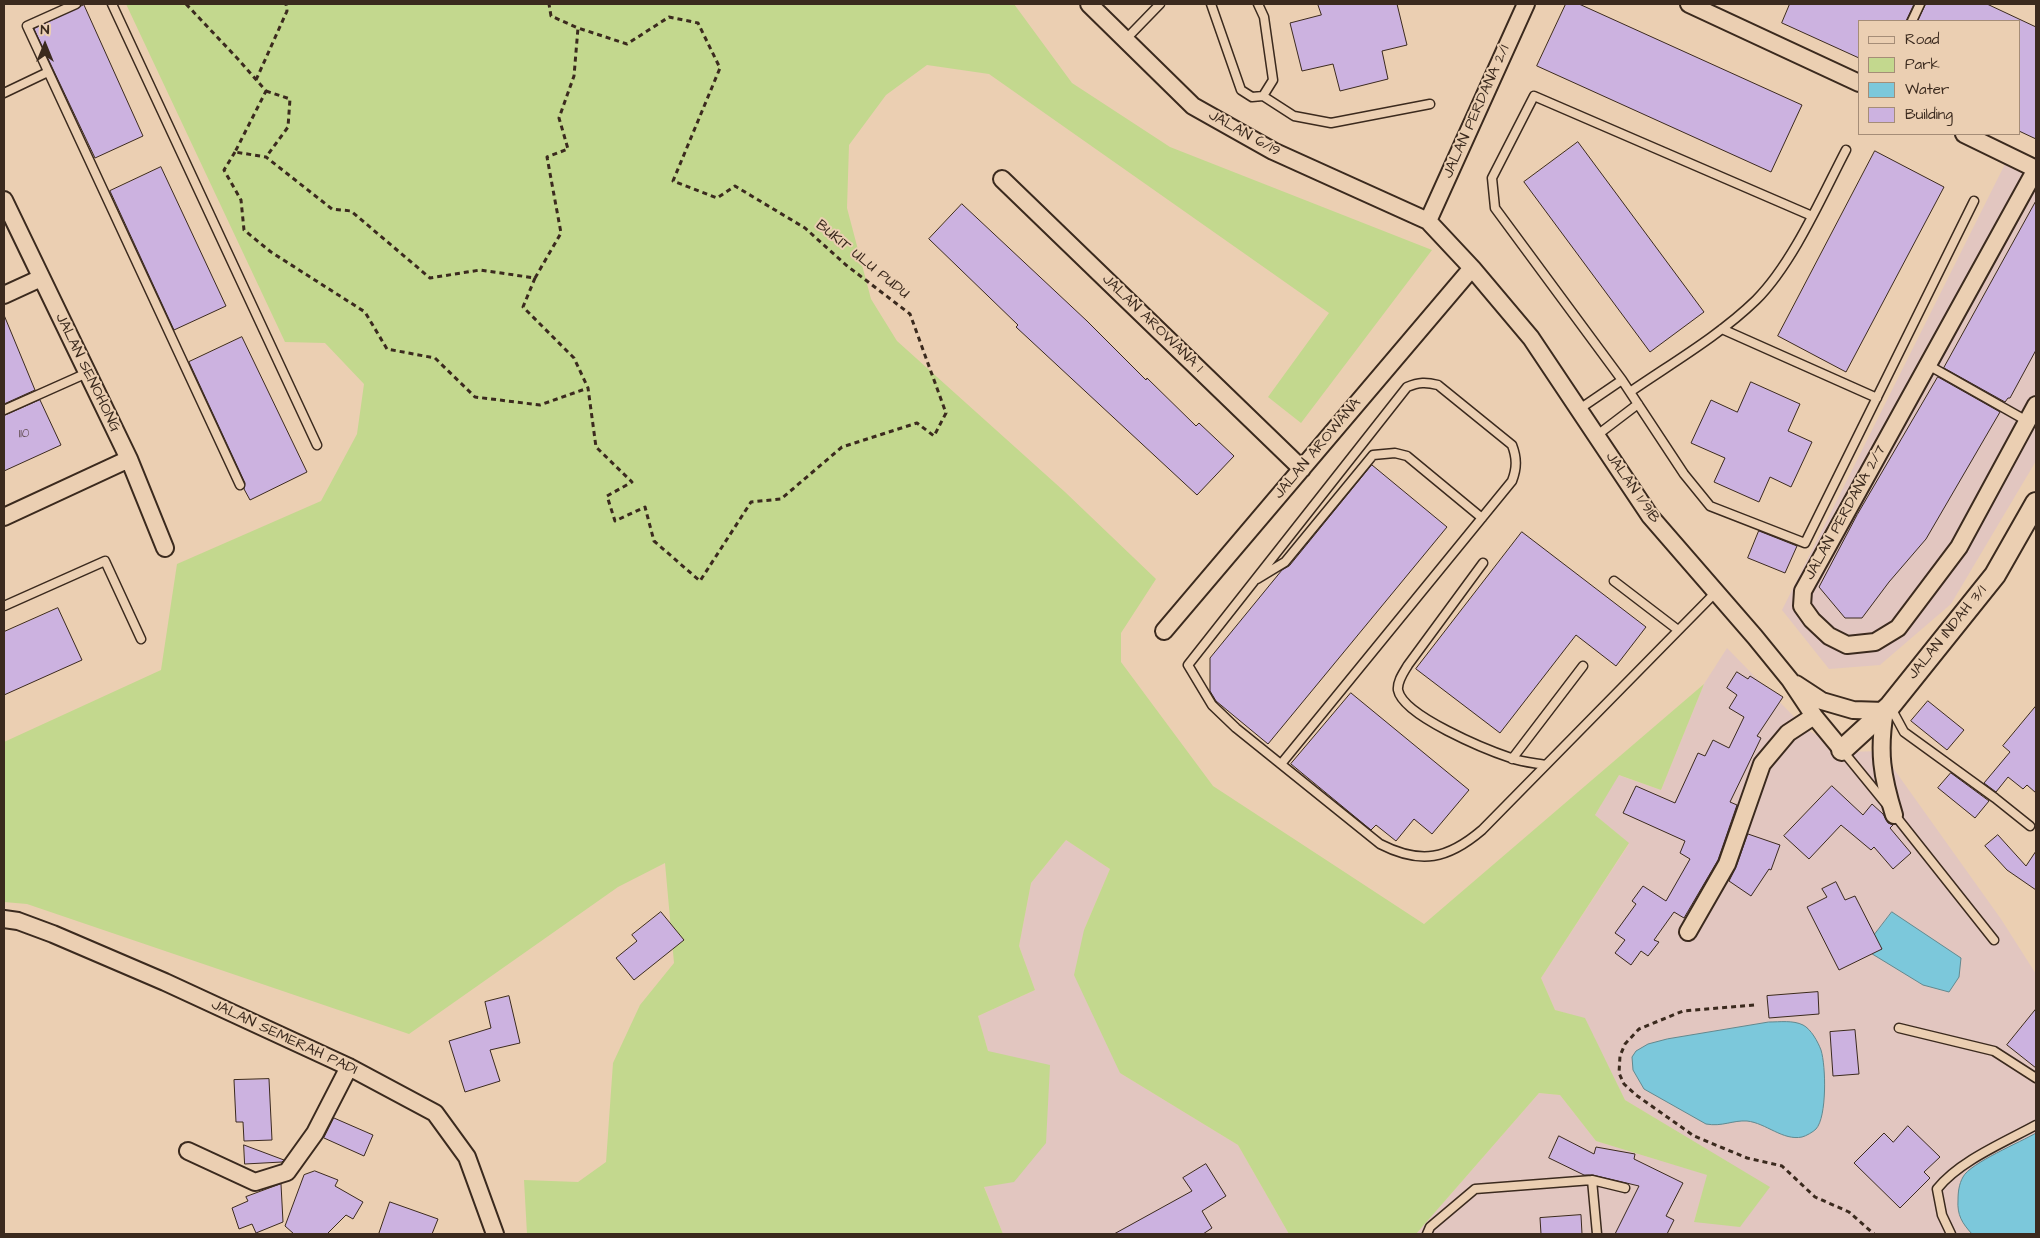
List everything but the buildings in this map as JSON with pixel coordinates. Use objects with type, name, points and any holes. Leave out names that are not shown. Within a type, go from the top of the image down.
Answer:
[{"type":"street","name":"JALAN 6/19","points":[[1089,4],[1193,106],[1272,151],[1428,220]]},
{"type":"street","name":"JALAN PERDANA 2/1","points":[[1428,220],[1526,4]]},
{"type":"street","points":[[1689,4],[1858,83]]},
{"type":"street","points":[[1966,135],[2036,169]]},
{"type":"street","name":"JALAN PERDANA 2/7","points":[[2036,169],[1803,591],[1802,606],[1812,620],[1829,636],[1847,645],[1875,642],[1898,628],[1959,547],[2036,405]]},
{"type":"street","name":"JALAN AROWANA 1","points":[[1002,179],[1302,469]]},
{"type":"street","name":"JALAN SENOHONG","points":[[4,200],[128,459],[165,548]]},
{"type":"street","name":"JALAN 1/91B","points":[[1428,220],[1472,268],[1531,338],[1650,516],[1716,591],[1790,680],[1814,716],[1842,750]]},
{"type":"street","name":"JALAN AROWANA","points":[[1164,631],[1472,268]]},
{"type":"street","points":[[4,295],[41,278]]},
{"type":"street","points":[[4,517],[128,459]]},
{"type":"street","name":"JALAN INDAH 3/1","points":[[1842,750],[1888,709],[1995,575],[2036,503]]},
{"type":"street","points":[[1790,680],[1822,701],[1853,710],[1888,709],[1881,738],[1882,764],[1886,789],[1894,815]]},
{"type":"street","points":[[1688,932],[1727,864],[1762,764],[1788,733],[1814,716]]},
{"type":"street","name":"JALAN SEMERAH PADI","points":[[4,919],[18,921],[53,934],[164,982],[349,1067],[435,1113],[467,1157],[495,1234]]},
{"type":"street","points":[[188,1151],[255,1182],[288,1172],[315,1133],[349,1067]]},
{"type":"lane","points":[[76,4],[27,26],[240,485]]},
{"type":"lane","points":[[112,4],[317,445]]},
{"type":"lane","points":[[1126,39],[1160,4]]},
{"type":"lane","points":[[1211,4],[1241,90],[1252,97],[1263,96],[1294,116],[1331,123],[1430,104]]},
{"type":"lane","points":[[1258,4],[1264,17],[1272,80],[1263,96]]},
{"type":"lane","points":[[1912,20],[1920,4]]},
{"type":"lane","points":[[4,93],[48,72]]},
{"type":"lane","points":[[1812,216],[1534,96],[1492,178],[1495,208],[1622,380],[1684,474],[1710,506],[1805,543],[1974,201]]},
{"type":"lane","points":[[1630,392],[1722,329],[1756,299],[1780,269],[1812,216],[1846,150]]},
{"type":"lane","points":[[1722,329],[1877,398]]},
{"type":"lane","points":[[1928,365],[2027,421]]},
{"type":"lane","points":[[4,410],[87,373]]},
{"type":"lane","points":[[1578,410],[1622,380]]},
{"type":"lane","points":[[1281,764],[1512,481],[1516,470],[1516,457],[1512,445],[1438,385],[1427,382],[1417,383],[1407,387],[1188,665],[1212,705],[1236,728],[1380,844],[1395,852],[1412,856],[1430,856],[1449,852],[1466,843],[1482,830],[1716,591]]},
{"type":"lane","points":[[1596,436],[1638,404]]},
{"type":"lane","points":[[1253,582],[1285,562],[1373,455],[1395,453],[1407,456],[1482,518]]},
{"type":"lane","points":[[4,606],[105,561],[141,639]]},
{"type":"lane","points":[[1483,563],[1408,665],[1400,679],[1398,689],[1403,698],[1417,711],[1451,734],[1512,759],[1545,766]]},
{"type":"lane","points":[[1614,581],[1678,630]]},
{"type":"lane","points":[[1512,759],[1583,666]]},
{"type":"lane","points":[[1888,709],[1904,732],[1995,798],[2030,826]]},
{"type":"lane","points":[[1842,750],[1994,940]]},
{"type":"lane","points":[[1899,1028],[1994,1050],[2036,1078]]},
{"type":"lane","points":[[1950,1234],[1942,1215],[1937,1189],[1946,1178],[1983,1154],[2036,1125]]},
{"type":"lane","points":[[1592,1180],[1596,1234]]},
{"type":"lane","points":[[1427,1234],[1430,1228],[1475,1188],[1592,1180],[1625,1188]]},
{"type":"path","points":[[186,4],[266,91],[290,99],[288,128],[266,157]]},
{"type":"path","points":[[256,80],[287,11],[286,4]]},
{"type":"path","name":"BUKIT ULU PUDU","points":[[549,4],[551,16],[578,28],[627,44],[669,18],[698,22],[720,68],[673,181],[717,198],[736,186],[805,228],[846,265],[910,314],[946,413],[934,436],[917,423],[842,447],[781,499],[751,502],[700,581],[654,541],[645,507],[615,521],[606,496],[632,482],[596,447],[588,388],[574,358],[524,307],[536,278],[561,233],[547,157],[568,148],[559,118],[574,76],[578,28]]},
{"type":"path","points":[[266,91],[224,170],[241,200],[244,230],[271,252],[365,312],[387,349],[435,358],[475,396],[540,405],[588,388]]},
{"type":"path","points":[[235,152],[266,157],[332,209],[351,211],[430,278],[480,270],[536,278]]},
{"type":"path","points":[[1754,1005],[1683,1011],[1639,1029],[1625,1044],[1620,1056],[1619,1073],[1624,1084],[1694,1136],[1747,1158],[1782,1166],[1815,1197],[1849,1212],[1874,1234]]},
{"type":"shaded area","points":[[2005,164],[2036,179],[2036,461],[1951,604],[1880,665],[1829,669],[1782,610]]},
{"type":"shaded area","points":[[1727,648],[1806,729],[1845,752],[1881,751],[2001,919],[2036,974],[2036,1234],[1416,1234],[1539,1093],[1560,1095],[1596,1141],[1708,1175],[1694,1221],[1770,1188],[1625,1100],[1585,1019],[1555,1010],[1541,978],[1629,844],[1595,815],[1618,775],[1661,790],[1704,684]]},
{"type":"shaded area","points":[[1066,840],[1110,869],[1084,930],[1120,1073],[1238,1145],[1289,1234],[1003,1234],[984,1186],[988,1051],[978,1016],[1035,990],[1019,946],[1031,883]]},
{"type":"green space","points":[[126,4],[1014,4],[1072,83],[1170,147],[1432,250],[1301,423],[1268,397],[1329,313],[989,74],[927,65],[886,95],[849,145],[847,208],[871,299],[897,341],[1065,492],[1156,579],[1121,633],[1121,662],[1213,786],[1424,924],[1704,684],[1661,790],[1619,775],[1595,815],[1629,843],[1541,978],[1555,1010],[1585,1018],[1625,1100],[1770,1187],[1740,1227],[1694,1222],[1707,1175],[1596,1141],[1560,1095],[1539,1093],[1416,1234],[1289,1234],[1238,1145],[1120,1073],[1074,975],[1084,930],[1110,869],[1066,840],[1031,883],[1019,946],[1035,990],[978,1016],[988,1051],[1050,1065],[1046,1143],[1014,1182],[984,1187],[1003,1234],[527,1234],[524,1180],[578,1182],[606,1162],[613,1063],[640,1005],[674,963],[665,863],[618,887],[409,1034],[27,904],[4,902],[4,742],[161,670],[177,564],[321,501],[357,434],[364,384],[325,343],[285,342]]},
{"type":"water","points":[[1892,912],[1961,958],[1959,977],[1949,992],[1923,985],[1869,952],[1871,939]]},
{"type":"water","points":[[1769,1022],[1791,1022],[1803,1025],[1811,1033],[1821,1050],[1825,1079],[1822,1114],[1816,1129],[1804,1136],[1795,1138],[1747,1121],[1717,1125],[1706,1124],[1644,1089],[1633,1070],[1632,1057],[1636,1051],[1648,1044],[1667,1039]]},
{"type":"water","points":[[2036,1133],[2036,1234],[1972,1234],[1963,1222],[1958,1210],[1959,1191],[1963,1177],[1975,1165]]}]
